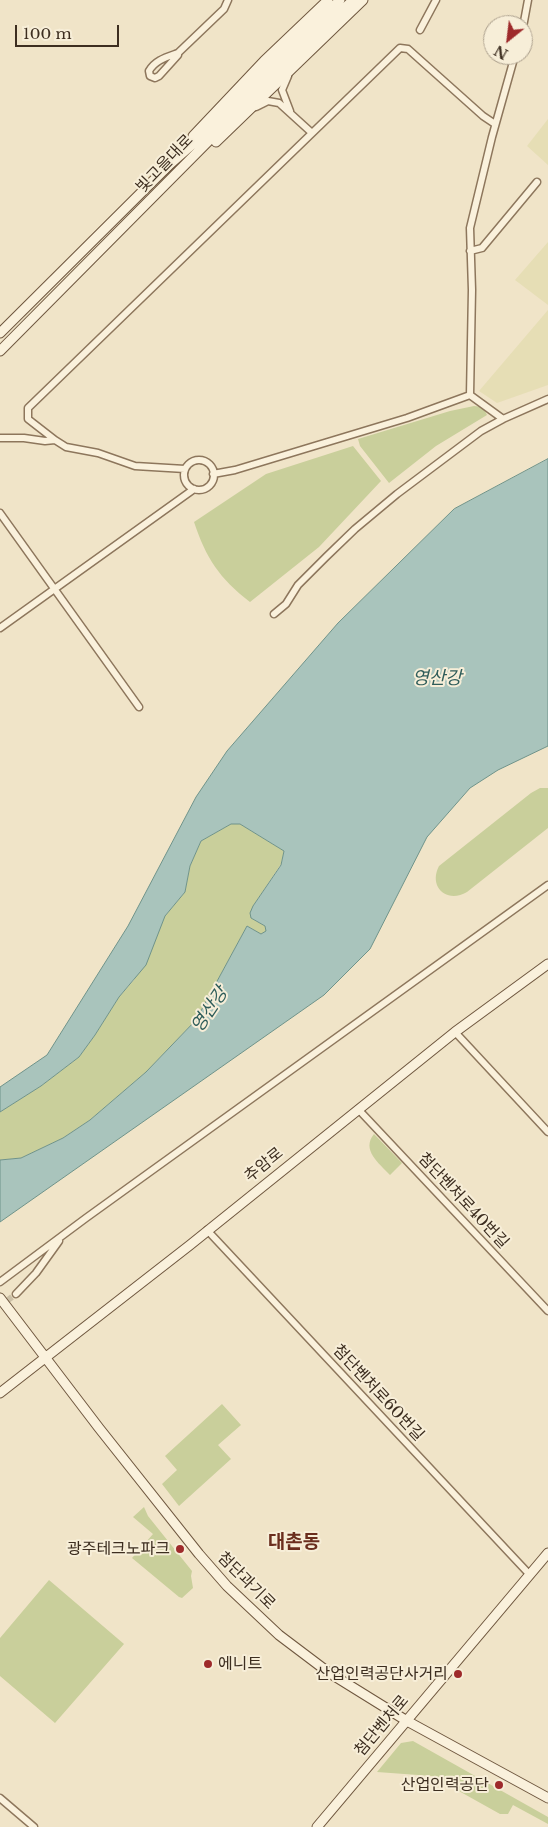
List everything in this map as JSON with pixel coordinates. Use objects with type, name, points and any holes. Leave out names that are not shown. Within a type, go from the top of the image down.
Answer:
[{"type":"main road","points":[[170,164],[191,138],[264,62],[328,0]]},
{"type":"main road","name":"빛고을대로","points":[[0,333],[170,164],[195,142],[340,0]]},
{"type":"main road","name":"빛고을대로","points":[[0,351],[278,72],[353,0]]},
{"type":"main road","points":[[179,172],[206,152],[363,0]]},
{"type":"main road","name":"추암로","points":[[0,1393],[455,1032],[548,964]]},
{"type":"main road","name":"첨단과기로","points":[[0,1298],[199,1554],[226,1585],[280,1635],[328,1672],[407,1721],[548,1798]]},
{"type":"main road","name":"첨단벤처로","points":[[316,1827],[548,1553]]},
{"type":"street","points":[[178,53],[160,59],[150,68],[150,76],[155,78],[159,76],[178,56],[178,53],[224,9],[228,0]]},
{"type":"street","points":[[420,30],[436,0]]},
{"type":"street","points":[[525,15],[528,0]]},
{"type":"street","points":[[185,469],[135,466],[98,454],[66,447],[28,419],[28,408],[400,48],[408,49],[483,116],[495,124]]},
{"type":"street","points":[[290,112],[282,90],[285,80],[297,64]]},
{"type":"street","points":[[470,395],[472,290],[470,228],[495,124],[512,65]]},
{"type":"street","points":[[246,113],[268,101],[279,103],[312,133]]},
{"type":"street","points":[[470,251],[482,248],[536,182]]},
{"type":"street","points":[[470,395],[504,419]]},
{"type":"street","points":[[213,474],[235,470],[406,418],[470,395]]},
{"type":"street","points":[[274,614],[286,604],[298,585],[362,523],[438,461],[481,431],[548,399]]},
{"type":"street","points":[[0,438],[55,440]]},
{"type":"street","points":[[0,628],[194,489],[204,489],[208,486],[211,483],[213,474],[209,465],[201,460],[192,462],[185,469],[185,479],[194,489]]},
{"type":"street","points":[[0,513],[139,707]]},
{"type":"street","points":[[0,1282],[548,885]]},
{"type":"street","points":[[455,1032],[548,1132]]},
{"type":"street","name":"첨단벤처로40번길","points":[[358,1109],[548,1311]]},
{"type":"street","points":[[16,1294],[36,1273],[58,1242],[73,1228]]},
{"type":"street","name":"첨단벤처로60번길","points":[[206,1230],[530,1575]]},
{"type":"street","points":[[0,1798],[34,1827]]},
{"type":"shaded area","points":[[548,119],[548,165],[527,146]]},
{"type":"shaded area","points":[[548,242],[548,305],[515,280]]},
{"type":"shaded area","points":[[548,310],[548,385],[497,403],[479,391]]},
{"type":"green space","points":[[474,406],[483,407],[487,415],[436,446],[389,483],[360,446],[358,439],[450,411]]},
{"type":"green space","points":[[353,446],[381,481],[319,547],[250,602],[222,576],[215,566],[203,546],[194,522],[266,474]]},
{"type":"green space","points":[[540,788],[548,788],[548,828],[467,892],[453,896],[446,895],[441,891],[436,881],[439,866],[531,793]]},
{"type":"green space","points":[[231,824],[240,824],[284,851],[281,864],[253,906],[251,918],[265,926],[267,931],[261,934],[247,926],[196,1020],[146,1072],[90,1120],[63,1138],[21,1158],[0,1160],[0,1112],[41,1086],[79,1057],[119,997],[134,980],[165,916],[185,892],[190,866],[201,841]]},
{"type":"green space","points":[[374,1134],[402,1163],[390,1175],[370,1151],[369,1145]]},
{"type":"green space","points":[[222,1404],[241,1425],[218,1445],[231,1459],[179,1506],[162,1484],[177,1470],[165,1456]]},
{"type":"green space","points":[[144,1507],[148,1516],[192,1571],[193,1588],[182,1598],[132,1558],[153,1534],[133,1517]]},
{"type":"green space","points":[[49,1580],[124,1644],[55,1723],[0,1676],[0,1638]]},
{"type":"green space","points":[[413,1741],[548,1817],[548,1824],[513,1805],[508,1814],[500,1814],[432,1776],[377,1772],[401,1743]]},
{"type":"water","name":"영산강","points":[[548,459],[548,746],[498,770],[470,788],[427,837],[370,949],[324,995],[0,1222],[0,1160],[21,1158],[63,1138],[90,1120],[146,1072],[196,1020],[247,926],[261,934],[266,931],[265,926],[251,918],[250,913],[281,865],[284,851],[240,824],[231,824],[201,841],[190,866],[185,892],[165,916],[146,965],[119,997],[79,1057],[41,1086],[0,1112],[0,1087],[47,1055],[128,926],[196,797],[227,751],[338,623],[454,509]]},
{"type":"tunnel","points":[[0,1306],[16,1294]]},
{"type":"place","name":"광주테크노파크","points":[[180,1549]]},
{"type":"place","name":"에니트","points":[[208,1664]]},
{"type":"place","name":"산업인력공단사거리","points":[[458,1674]]},
{"type":"place","name":"산업인력공단","points":[[499,1785]]},
{"type":"district","name":"대촌동","points":[[294,1543]]}]
